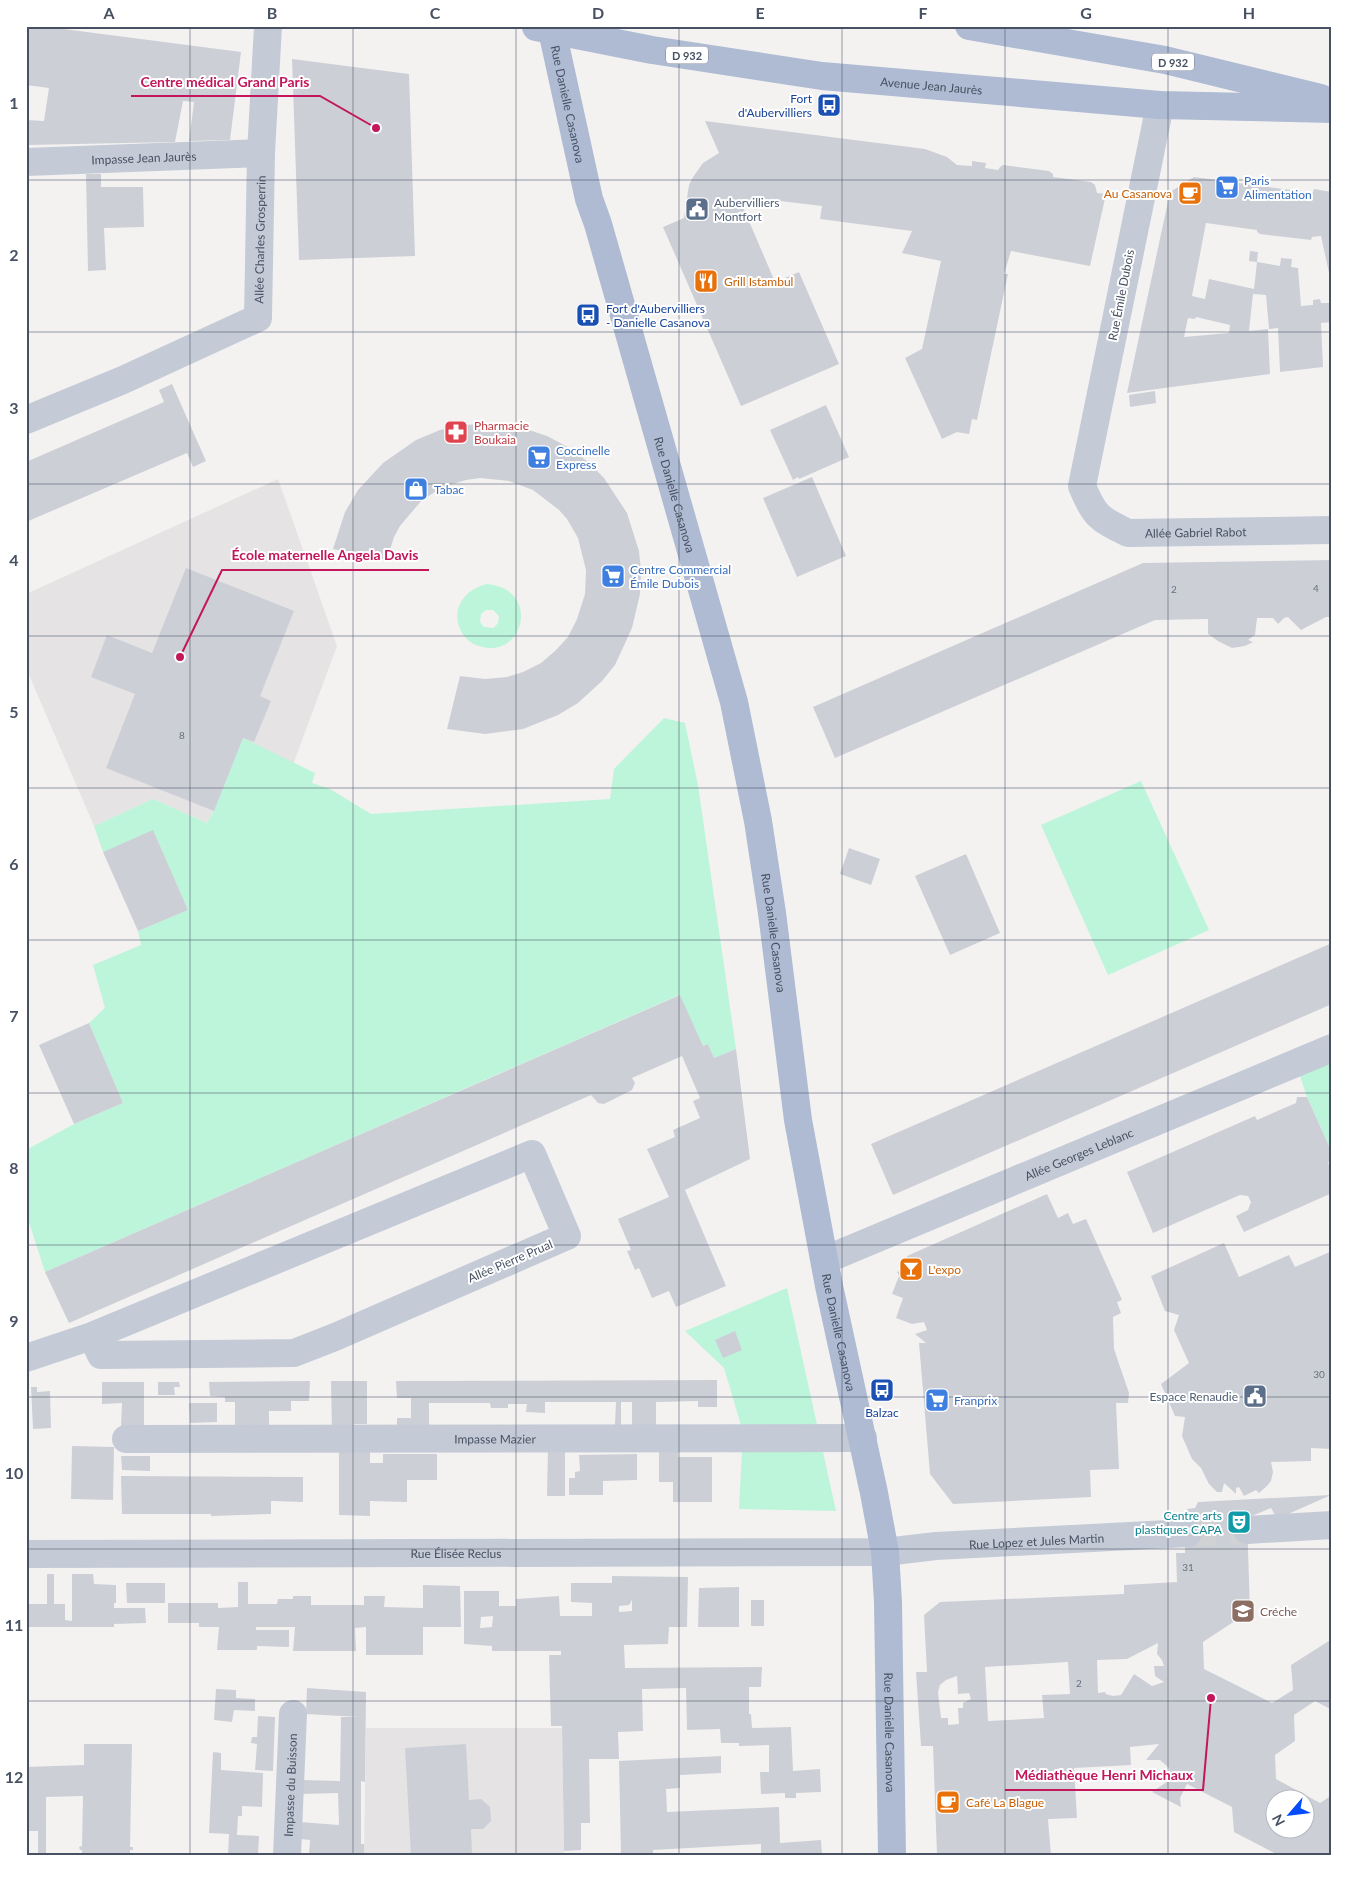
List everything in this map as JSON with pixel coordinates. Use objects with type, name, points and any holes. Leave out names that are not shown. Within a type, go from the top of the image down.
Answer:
[{"type":"main road","name":"D 932","points":[[969,26],[1072,34],[1165,60],[1332,100]]},
{"type":"main road","name":"Avenue Jean Jaurès","points":[[546,27],[652,50],[822,76],[1160,105],[1332,109]]},
{"type":"main road","name":"Rue Danielle Casanova","points":[[546,27],[589,199],[601,232],[734,702],[758,821],[772,913],[798,1120],[829,1286],[885,1552],[888,1602],[892,1855]]},
{"type":"street","name":"Allée Charles Grosperrin","points":[[26,420],[123,380],[258,318],[260,153],[268,26]]},
{"type":"street","name":"Rue Émile Dubois","points":[[1082,486],[1160,105]]},
{"type":"street","name":"Impasse Jean Jaurès","points":[[26,162],[260,153]]},
{"type":"street","name":"Allée Gabriel Rabot","points":[[1082,486],[1091,508],[1106,523],[1128,533],[1332,530]]},
{"type":"street","name":"Allée Georges Leblanc","points":[[825,1260],[1332,1048]]},
{"type":"street","name":"Allée Pierre Prual","points":[[26,1358],[92,1336],[532,1154],[567,1236],[294,1354],[101,1355],[92,1336]]},
{"type":"street","name":"Impasse Mazier","points":[[126,1439],[862,1438]]},
{"type":"street","points":[[1247,1530],[1332,1525]]},
{"type":"street","name":"Rue Lopez et Jules Martin","points":[[885,1552],[936,1546],[1188,1533]]},
{"type":"street","name":"Rue Élisée Reclus","points":[[26,1554],[885,1552]]},
{"type":"street","name":"Impasse du Buisson","points":[[287,1855],[293,1714]]},
{"type":"shaded area","points":[[278,479],[337,646],[294,762],[214,811],[207,823],[153,799],[94,826],[26,668],[26,594]]},
{"type":"shaded area","points":[[366,1728],[562,1728],[564,1855],[364,1855]]},
{"type":"green space","points":[[487,584],[504,589],[515,598],[521,610],[516,634],[507,643],[495,648],[479,646],[470,642],[461,632],[458,621],[457,613],[462,600],[479,586]],"holes":[[[486,610],[493,610],[499,616],[498,623],[494,628],[484,627],[480,622],[481,614]]]},
{"type":"green space","points":[[664,718],[685,723],[698,785],[736,1049],[714,1058],[708,1044],[703,1046],[679,995],[45,1272],[26,1213],[26,1150],[74,1124],[123,1103],[89,1023],[105,1008],[93,965],[141,945],[138,931],[188,910],[153,831],[103,852],[94,826],[153,799],[207,823],[214,811],[243,738],[315,773],[312,783],[330,789],[371,814],[610,799],[614,769]]},
{"type":"green space","points":[[1141,781],[1209,930],[1108,975],[1041,825]]},
{"type":"green space","points":[[1332,1060],[1332,1153],[1307,1097],[1299,1073]]},
{"type":"green space","points":[[787,1288],[836,1511],[739,1509],[743,1432],[724,1368],[685,1331]]},
{"type":"building","points":[[26,26],[56,28],[241,52],[230,140],[189,141],[194,102],[183,101],[175,142],[26,145],[26,120],[44,121],[49,88],[26,85]]},
{"type":"building","points":[[292,59],[409,74],[415,256],[299,260]]},
{"type":"building","points":[[705,121],[925,149],[947,157],[957,165],[972,166],[972,161],[986,163],[985,168],[998,170],[1003,165],[1049,171],[1053,174],[1053,177],[1091,182],[1095,185],[1097,193],[1106,194],[1090,266],[1011,251],[1004,274],[1008,274],[977,420],[972,419],[969,434],[957,432],[942,439],[905,358],[922,349],[941,261],[902,253],[912,231],[820,219],[822,206],[763,199],[743,207],[775,282],[799,272],[839,364],[741,406],[663,227],[684,218],[689,185],[693,177],[703,163],[719,153]]},
{"type":"building","points":[[86,174],[101,174],[101,187],[143,187],[144,227],[104,228],[106,270],[88,271]]},
{"type":"building","points":[[1194,177],[1313,193],[1314,189],[1332,192],[1332,273],[1329,273],[1321,236],[1312,237],[1311,240],[1260,234],[1257,230],[1206,223],[1192,296],[1205,299],[1209,279],[1254,289],[1257,262],[1280,266],[1281,258],[1292,259],[1291,267],[1298,268],[1301,306],[1313,305],[1313,300],[1320,299],[1321,303],[1332,303],[1332,322],[1321,323],[1323,367],[1280,372],[1278,328],[1269,329],[1266,295],[1253,294],[1249,331],[1268,329],[1270,374],[1127,393],[1170,192]],"holes":[[[1196,317],[1230,325],[1229,333],[1184,337],[1188,318],[1195,319]]]},
{"type":"building","points":[[1250,251],[1258,252],[1257,262],[1249,261]]},
{"type":"building","points":[[172,384],[206,461],[193,467],[187,453],[26,522],[26,462],[164,402],[159,390]]},
{"type":"building","points":[[1155,391],[1156,403],[1130,407],[1129,395]]},
{"type":"building","points":[[826,405],[849,457],[793,480],[770,430]]},
{"type":"building","name":"Centre Commercial Émile Dubois","points":[[492,423],[526,429],[547,436],[566,446],[587,461],[604,478],[627,513],[639,551],[641,571],[640,594],[632,628],[615,665],[602,681],[578,703],[558,715],[523,729],[485,734],[447,729],[460,676],[485,679],[507,677],[523,672],[541,663],[555,651],[568,637],[577,619],[585,594],[586,570],[578,538],[567,519],[559,510],[533,490],[509,481],[480,478],[443,487],[422,500],[400,526],[394,537],[387,560],[333,549],[345,512],[358,490],[383,463],[416,440],[440,430]]},
{"type":"building","points":[[812,477],[846,556],[797,577],[763,498]]},
{"type":"building","points":[[1332,560],[1332,617],[1326,617],[1301,630],[1288,617],[1278,624],[1273,618],[1257,618],[1255,635],[1248,640],[1253,642],[1245,646],[1232,648],[1208,634],[1208,619],[1155,620],[835,758],[813,707],[1143,563]]},
{"type":"building","points":[[186,568],[294,611],[260,696],[271,701],[254,742],[243,738],[214,811],[106,768],[135,694],[91,677],[107,635],[152,653]]},
{"type":"building","points":[[153,830],[188,910],[138,931],[103,852]]},
{"type":"building","points":[[849,848],[880,859],[871,885],[840,874]]},
{"type":"building","points":[[966,854],[1000,933],[950,955],[915,876]]},
{"type":"building","points":[[1332,943],[1332,1004],[893,1195],[871,1144]]},
{"type":"building","points":[[680,995],[703,1046],[708,1044],[714,1058],[736,1049],[750,1159],[685,1190],[726,1286],[676,1307],[669,1291],[652,1298],[639,1268],[635,1270],[627,1251],[631,1250],[618,1219],[669,1197],[647,1149],[675,1137],[673,1130],[700,1118],[693,1101],[700,1098],[682,1056],[632,1078],[635,1083],[632,1090],[604,1104],[598,1103],[591,1095],[69,1323],[45,1272]]},
{"type":"building","points":[[89,1023],[123,1103],[74,1124],[39,1045]]},
{"type":"building","points":[[1297,1097],[1307,1097],[1332,1153],[1328,1164],[1332,1166],[1332,1193],[1244,1232],[1236,1216],[1248,1210],[1251,1202],[1248,1196],[1240,1195],[1153,1233],[1127,1172],[1255,1116],[1257,1120],[1296,1103]]},
{"type":"building","points":[[1047,1194],[1058,1218],[1068,1213],[1073,1224],[1086,1219],[1122,1300],[1117,1302],[1121,1313],[1113,1317],[1114,1349],[1129,1393],[1128,1403],[1116,1403],[1119,1469],[1090,1470],[1091,1497],[953,1504],[930,1474],[919,1343],[926,1343],[915,1334],[927,1330],[924,1322],[912,1324],[896,1318],[903,1298],[892,1294],[899,1276],[897,1272],[902,1270],[907,1256]]},
{"type":"building","points":[[1224,1243],[1239,1277],[1289,1255],[1295,1267],[1332,1251],[1332,1449],[1311,1448],[1311,1461],[1271,1462],[1273,1472],[1271,1481],[1259,1493],[1256,1490],[1244,1496],[1239,1487],[1236,1488],[1236,1494],[1224,1483],[1222,1492],[1217,1492],[1209,1484],[1201,1468],[1192,1459],[1182,1436],[1185,1417],[1175,1416],[1161,1384],[1189,1363],[1174,1330],[1179,1315],[1165,1311],[1151,1276]]},
{"type":"building","points":[[735,1331],[742,1350],[723,1358],[715,1340]]},
{"type":"building","points":[[717,1380],[717,1407],[698,1407],[698,1401],[656,1402],[656,1426],[632,1426],[632,1402],[621,1402],[621,1425],[615,1425],[616,1402],[545,1402],[545,1413],[526,1412],[527,1404],[508,1404],[508,1408],[491,1408],[490,1403],[429,1403],[429,1434],[397,1433],[397,1418],[411,1418],[411,1398],[397,1398],[396,1381]]},
{"type":"building","points":[[310,1381],[309,1401],[291,1401],[291,1411],[269,1411],[269,1426],[235,1426],[235,1402],[225,1402],[225,1397],[210,1396],[209,1382]]},
{"type":"building","points":[[331,1381],[367,1381],[367,1424],[354,1424],[353,1434],[332,1433]]},
{"type":"building","points":[[102,1382],[144,1382],[144,1426],[121,1426],[122,1403],[102,1404]]},
{"type":"building","points":[[158,1382],[179,1382],[180,1387],[174,1387],[175,1395],[158,1395]]},
{"type":"building","points":[[31,1387],[37,1387],[37,1392],[50,1391],[51,1428],[33,1429]]},
{"type":"building","points":[[189,1403],[217,1403],[217,1422],[190,1423]]},
{"type":"building","points":[[72,1446],[114,1447],[113,1500],[71,1499]]},
{"type":"building","points":[[678,1448],[678,1457],[712,1457],[712,1502],[673,1502],[673,1482],[659,1482],[659,1449]]},
{"type":"building","points":[[339,1449],[370,1449],[370,1463],[383,1463],[383,1454],[437,1454],[437,1480],[407,1480],[407,1502],[370,1501],[370,1516],[339,1515]]},
{"type":"building","points":[[548,1449],[565,1449],[565,1496],[547,1496]]},
{"type":"building","points":[[637,1454],[637,1480],[603,1481],[603,1495],[569,1495],[569,1478],[575,1478],[575,1472],[580,1471],[579,1455]]},
{"type":"building","points":[[121,1456],[150,1456],[150,1471],[122,1470]]},
{"type":"building","points":[[121,1476],[303,1477],[303,1502],[271,1501],[271,1514],[211,1516],[211,1514],[122,1514]]},
{"type":"building","points":[[1331,1495],[1277,1519],[1271,1508],[1247,1518],[1250,1611],[1203,1642],[1204,1669],[1272,1703],[1293,1690],[1291,1665],[1332,1639],[1332,1710],[1315,1701],[1294,1715],[1295,1741],[1275,1755],[1276,1779],[1292,1788],[1266,1788],[1266,1838],[1316,1838],[1316,1801],[1320,1803],[1332,1795],[1332,1855],[1278,1855],[1234,1832],[1232,1807],[1187,1784],[1180,1798],[1181,1807],[1152,1792],[1171,1779],[1169,1768],[1160,1760],[1146,1760],[1159,1744],[1130,1747],[1131,1765],[1074,1768],[1077,1818],[1048,1819],[1051,1855],[937,1855],[933,1746],[921,1746],[916,1672],[927,1672],[924,1615],[940,1602],[1124,1594],[1124,1585],[1177,1582],[1176,1553],[1185,1553],[1185,1541],[1188,1541],[1187,1509],[1195,1508],[1198,1502]],"holes":[[[1158,1643],[1157,1654],[1164,1666],[1154,1666],[1155,1676],[1164,1682],[1152,1686],[1134,1674],[1121,1695],[1113,1696],[1105,1692],[1098,1693],[1097,1660],[1127,1659]],[[1068,1662],[1070,1694],[1042,1695],[1044,1718],[988,1721],[985,1667]],[[957,1676],[958,1694],[969,1693],[971,1699],[963,1703],[963,1708],[958,1708],[959,1724],[948,1725],[948,1718],[941,1718],[938,1692],[940,1685],[946,1680]]]},
{"type":"building","points":[[47,1574],[54,1574],[54,1604],[65,1604],[65,1620],[72,1621],[72,1574],[93,1574],[94,1584],[116,1585],[116,1603],[114,1603],[114,1608],[145,1608],[146,1623],[114,1624],[114,1627],[26,1627],[26,1604],[47,1604]]},
{"type":"building","points":[[612,1576],[688,1577],[687,1627],[669,1627],[668,1644],[624,1645],[625,1668],[762,1667],[761,1687],[749,1687],[749,1714],[751,1714],[752,1728],[791,1727],[793,1771],[820,1769],[821,1792],[796,1793],[796,1798],[785,1798],[785,1793],[761,1794],[760,1772],[769,1772],[769,1745],[739,1746],[739,1743],[721,1743],[720,1729],[687,1730],[686,1688],[642,1689],[643,1731],[618,1732],[619,1759],[589,1759],[590,1823],[581,1823],[581,1850],[564,1851],[562,1726],[551,1726],[549,1655],[561,1655],[561,1651],[492,1651],[492,1646],[464,1644],[464,1591],[499,1591],[499,1606],[516,1606],[516,1599],[559,1596],[560,1616],[592,1616],[592,1603],[571,1602],[571,1583],[612,1583]],"holes":[[[632,1600],[632,1611],[619,1612],[619,1606],[629,1605]],[[493,1616],[492,1627],[480,1628],[481,1617]]]},
{"type":"building","points":[[238,1582],[248,1582],[248,1604],[277,1604],[278,1599],[293,1599],[293,1596],[311,1596],[311,1605],[364,1605],[364,1596],[385,1596],[384,1607],[423,1608],[423,1585],[460,1586],[461,1627],[423,1627],[423,1655],[366,1655],[366,1627],[355,1628],[356,1651],[293,1651],[295,1627],[256,1627],[256,1630],[289,1630],[289,1647],[257,1646],[257,1650],[217,1650],[219,1627],[199,1627],[199,1623],[168,1623],[168,1603],[218,1603],[218,1608],[238,1607]]},
{"type":"building","points":[[126,1583],[165,1583],[165,1603],[127,1603]]},
{"type":"building","points":[[739,1587],[739,1627],[698,1627],[699,1588]]},
{"type":"building","points":[[751,1600],[764,1600],[764,1626],[751,1626]]},
{"type":"building","points":[[307,1688],[366,1692],[365,1782],[361,1781],[361,1844],[364,1844],[364,1855],[309,1855],[310,1840],[300,1839],[300,1822],[339,1825],[338,1793],[302,1794],[302,1780],[340,1781],[341,1717],[359,1717],[306,1714]]},
{"type":"building","points":[[216,1689],[236,1690],[236,1698],[255,1699],[255,1711],[234,1710],[232,1722],[214,1720]]},
{"type":"building","points":[[258,1716],[275,1717],[273,1771],[255,1770],[257,1744],[251,1743],[252,1737],[257,1737]]},
{"type":"building","points":[[84,1744],[132,1744],[130,1847],[133,1847],[133,1850],[130,1850],[130,1855],[82,1855],[82,1850],[79,1847],[82,1846],[83,1796],[46,1797],[46,1855],[38,1855],[38,1831],[26,1831],[26,1767],[84,1765]]},
{"type":"building","points":[[466,1744],[469,1800],[481,1799],[490,1807],[491,1821],[483,1829],[471,1829],[472,1855],[411,1855],[405,1748]]},
{"type":"building","points":[[213,1752],[221,1753],[221,1770],[263,1773],[262,1807],[242,1806],[242,1816],[238,1816],[237,1835],[259,1836],[258,1855],[228,1855],[229,1834],[209,1833]]},
{"type":"building","points":[[721,1756],[721,1773],[680,1775],[680,1788],[666,1789],[667,1812],[779,1807],[780,1843],[821,1840],[822,1855],[761,1855],[761,1844],[653,1850],[653,1855],[621,1855],[619,1761]]},
{"type":"tunnel","points":[[1188,1533],[1247,1530]]},
{"type":"place","name":"Fort d'Aubervilliers","points":[[829,105]]},
{"type":"place","name":"Centre médical Grand Paris","points":[[376,128]]},
{"type":"place","name":"Paris Alimentation","points":[[1227,187]]},
{"type":"place","name":"Au Casanova","points":[[1190,193]]},
{"type":"place","name":"Aubervilliers Montfort","points":[[697,209]]},
{"type":"place","name":"Grill Istambul","points":[[706,281]]},
{"type":"place","name":"Fort d'Aubervilliers - Danielle Casanova","points":[[588,315]]},
{"type":"place","name":"Pharmacie Boukaia","points":[[456,432]]},
{"type":"place","name":"Coccinelle Express","points":[[539,457]]},
{"type":"place","name":"Tabac","points":[[416,489]]},
{"type":"place","name":"Centre Commercial Émile Dubois","points":[[613,576]]},
{"type":"place","name":"École maternelle Angela Davis","points":[[180,657]]},
{"type":"place","name":"L'expo","points":[[911,1269]]},
{"type":"place","name":"Balzac","points":[[882,1390]]},
{"type":"place","name":"Espace Renaudie","points":[[1255,1396]]},
{"type":"place","name":"Franprix","points":[[937,1400]]},
{"type":"place","name":"Centre arts plastiques CAPA","points":[[1239,1522]]},
{"type":"place","name":"Créche","points":[[1243,1611]]},
{"type":"place","name":"Médiathèque Henri Michaux","points":[[1211,1698]]},
{"type":"place","name":"Café La Blague","points":[[948,1802]]}]
